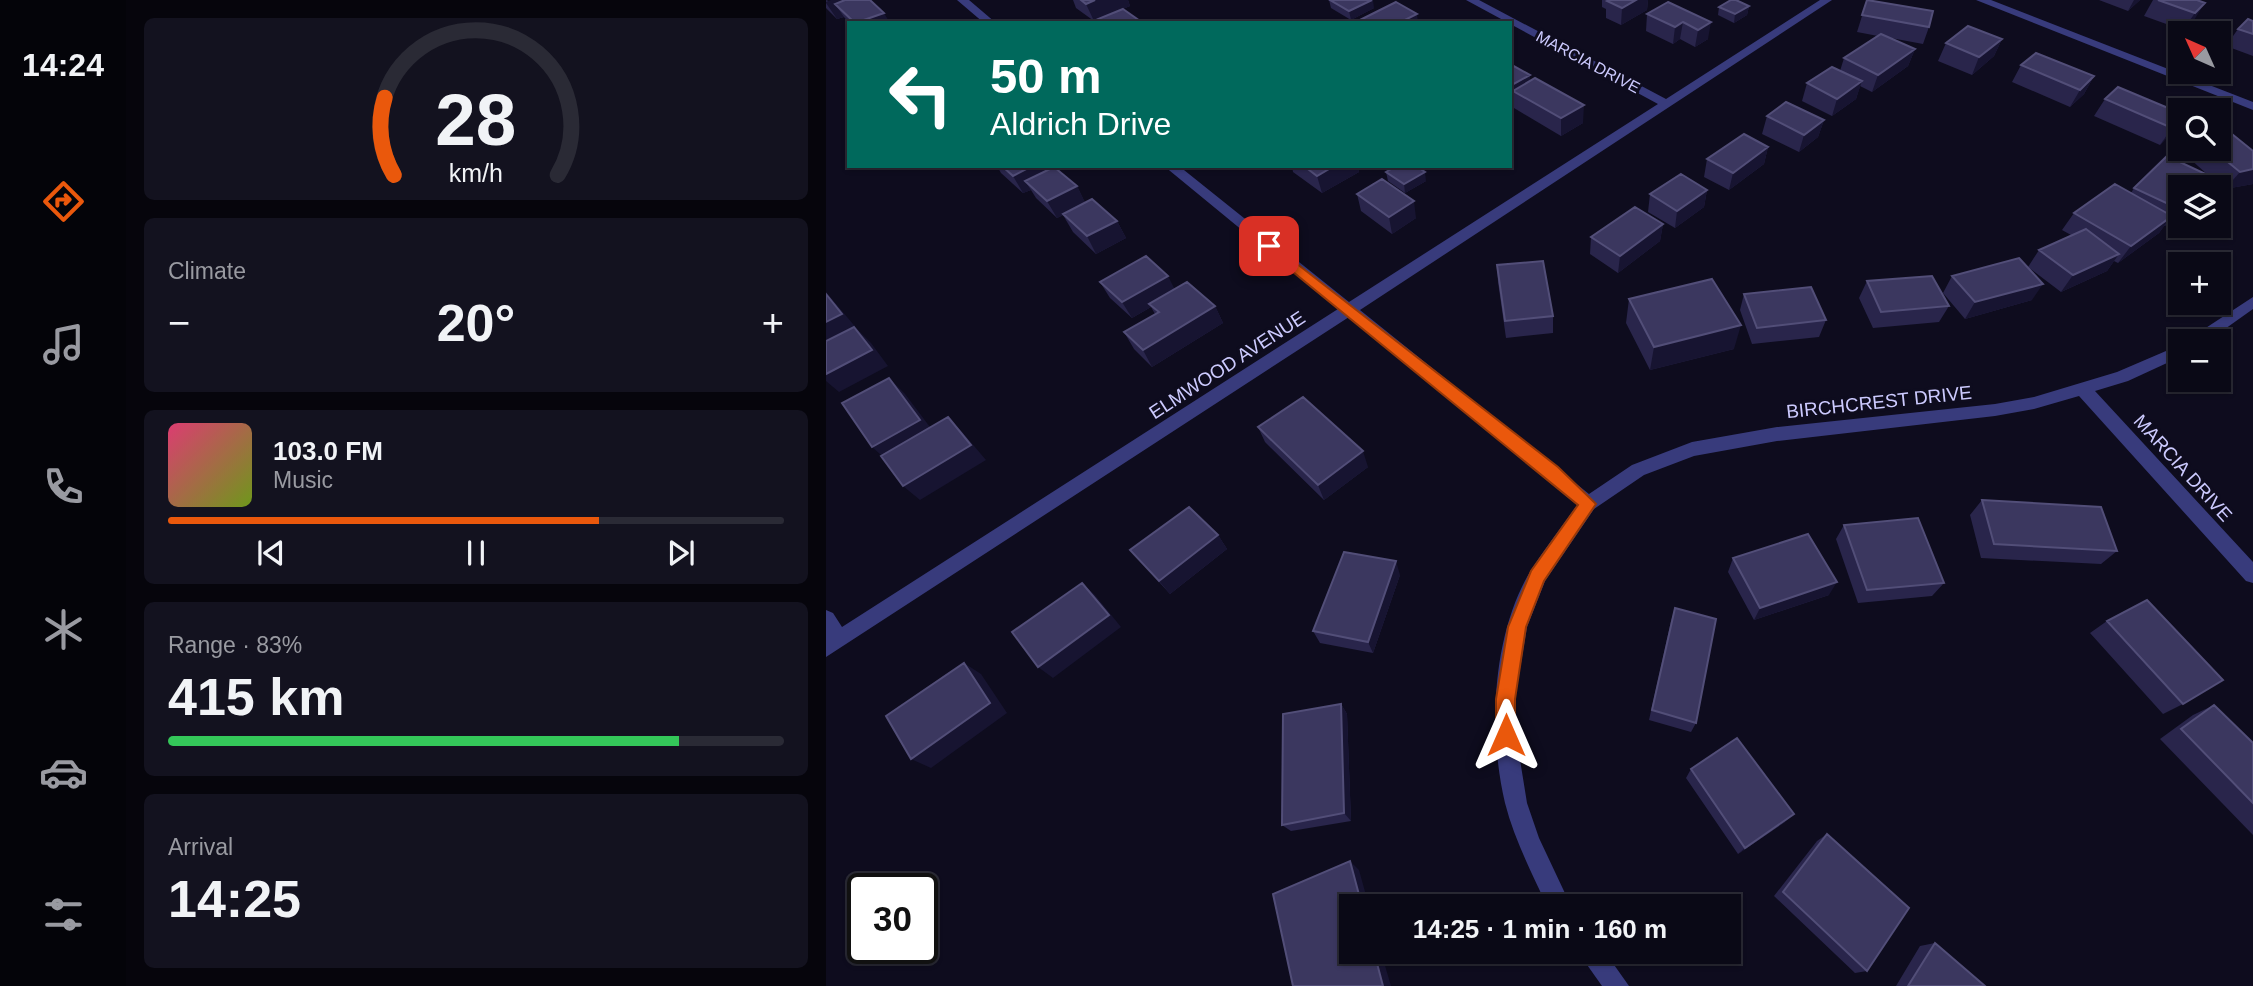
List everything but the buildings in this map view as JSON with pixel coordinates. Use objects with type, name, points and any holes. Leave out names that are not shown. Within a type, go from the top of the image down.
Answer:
[{"type":"street","points":[[962,0],[988,21]]},
{"type":"street","name":"MARCIA DRIVE","points":[[1471,0],[1511,21]]},
{"type":"street","name":"ELMWOOD AVENUE","points":[[832,644],[1826,0]]},
{"type":"street","points":[[1981,0],[2253,106]]},
{"type":"street","name":"MARCIA DRIVE","points":[[1512,22],[1667,104]]},
{"type":"street","points":[[1172,168],[1552,472],[1588,504],[1537,577],[1517,627],[1506,699],[1506,735],[1517,803],[1529,842],[1553,894]]},
{"type":"street","points":[[2214,329],[2253,302]]},
{"type":"street","name":"BIRCHCREST DRIVE","points":[[1588,504],[1638,470],[1692,449],[1719,443],[2034,403],[2122,377],[2168,356]]},
{"type":"street","name":"MARCIA DRIVE","points":[[2082,388],[2253,575]]},
{"type":"street","points":[[826,619],[832,644]]},
{"type":"street","points":[[1600,964],[1617,986]]},
{"type":"route","points":[[1269,246],[1552,472],[1588,504],[1537,577],[1517,627],[1506,699],[1506,735]]}]
